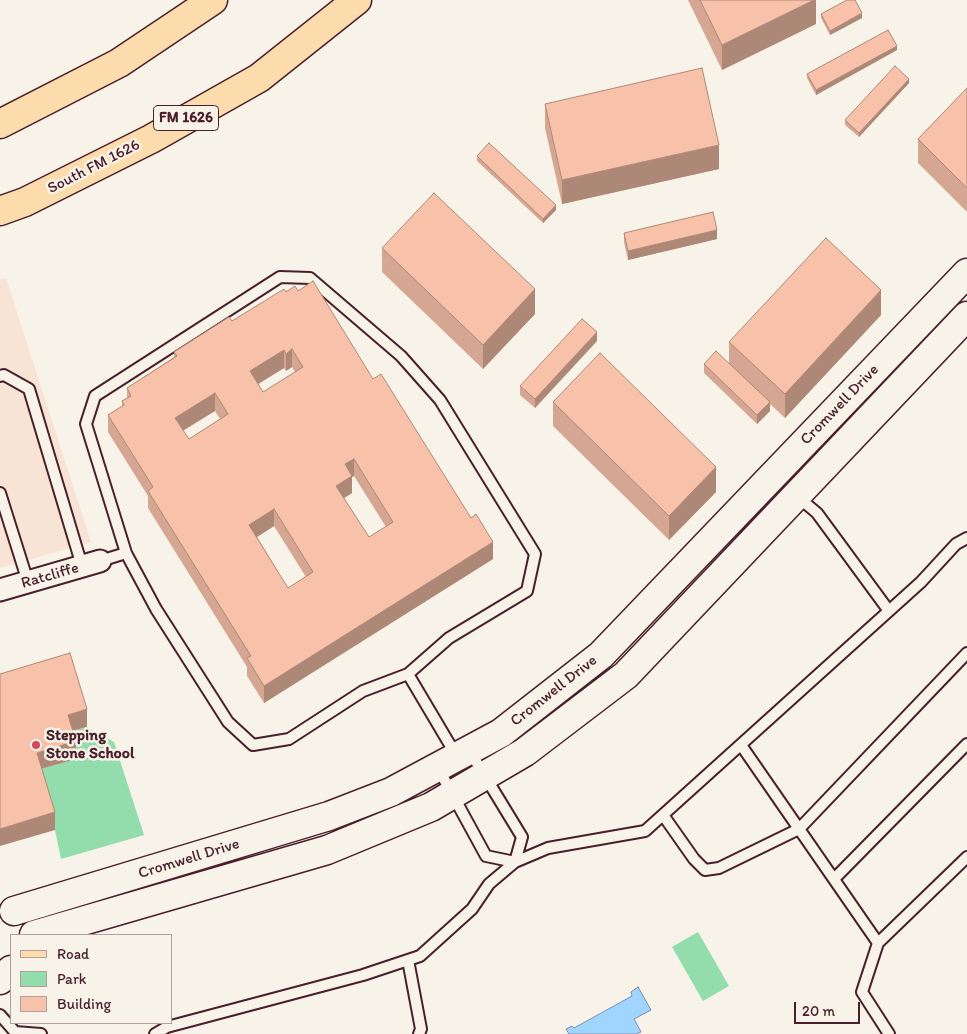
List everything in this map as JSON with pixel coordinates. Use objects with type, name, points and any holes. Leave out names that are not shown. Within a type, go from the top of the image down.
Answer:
[{"type":"main road","points":[[0,124],[120,63],[214,0]]},
{"type":"main road","name":"South FM 1626","points":[[0,211],[25,202],[151,139],[258,78],[357,0]]},
{"type":"street","name":"Cromwell Drive","points":[[12,915],[329,816],[391,792],[501,733],[601,655],[967,273]]},
{"type":"street","name":"Cromwell Drive","points":[[37,934],[327,850],[431,807],[525,752],[626,674],[967,316]]},
{"type":"street","name":"Ratcliffe","points":[[0,590],[91,564]]},
{"type":"street","points":[[0,980],[10,971]]},
{"type":"lane","points":[[280,277],[310,278],[401,356],[440,400],[535,554],[527,591],[449,638],[408,674],[363,691],[289,739],[253,745],[228,722],[156,609],[126,553],[86,424],[94,396],[280,277]]},
{"type":"lane","points":[[0,376],[4,375],[29,389],[91,564],[126,553]]},
{"type":"lane","points":[[0,493],[28,582]]},
{"type":"lane","points":[[797,496],[817,513],[889,611]]},
{"type":"lane","points":[[155,1034],[167,1027],[363,975],[420,956],[472,909],[489,884],[515,862],[548,848],[645,831],[921,582],[956,544],[967,538]]},
{"type":"lane","points":[[663,815],[694,859],[705,870],[719,868],[799,829],[967,653]]},
{"type":"lane","points":[[408,674],[455,758],[484,775],[522,837],[515,862]]},
{"type":"lane","points":[[834,879],[967,744]]},
{"type":"lane","points":[[741,745],[878,943]]},
{"type":"lane","points":[[455,758],[451,794],[486,856],[515,862]]},
{"type":"lane","points":[[889,1034],[862,992],[878,943],[967,857]]},
{"type":"lane","points":[[408,960],[421,1029],[419,1034]]},
{"type":"lane","points":[[0,1015],[15,1033],[41,1034]]},
{"type":"shaded area","points":[[6,278],[91,542],[0,568],[0,280]]},
{"type":"green space","points":[[87,727],[114,742],[144,835],[61,859],[55,830],[37,770],[75,759],[68,732]]},
{"type":"green space","points":[[698,932],[729,986],[703,1001],[672,947]]},
{"type":"water","points":[[638,987],[651,1010],[634,1019],[641,1032],[636,1034],[569,1034],[566,1029],[572,1026],[574,1028],[632,996],[631,992]]},
{"type":"building","points":[[700,0],[814,0],[722,45]]},
{"type":"building","points":[[847,0],[855,0],[862,13],[830,31],[821,14]]},
{"type":"building","points":[[888,30],[897,46],[816,90],[807,74]]},
{"type":"building","points":[[895,66],[909,79],[859,133],[845,120]]},
{"type":"building","points":[[702,68],[719,145],[562,180],[545,104]]},
{"type":"building","points":[[967,88],[967,188],[918,139]]},
{"type":"building","points":[[489,143],[556,205],[543,219],[477,156]]},
{"type":"building","points":[[434,193],[535,289],[483,345],[382,248]]},
{"type":"building","points":[[713,212],[717,230],[628,251],[624,233]]},
{"type":"building","points":[[826,238],[881,290],[785,394],[729,342]]},
{"type":"building","points":[[313,281],[373,379],[381,374],[471,518],[476,514],[493,542],[264,686],[247,658],[251,656],[148,491],[153,487],[108,415],[124,405],[122,401],[131,396],[127,388],[177,356],[174,352],[229,317],[232,321],[284,289],[286,292],[295,286],[298,291]],"holes":[[[292,349],[303,367],[263,392],[250,371],[284,350],[286,354]],[[215,393],[228,414],[189,439],[175,418]],[[354,459],[393,522],[369,537],[336,486],[352,476],[345,464]],[[274,509],[313,572],[288,588],[249,525]]]},
{"type":"building","points":[[582,319],[597,332],[535,399],[520,386]]},
{"type":"building","points":[[716,351],[770,402],[757,415],[704,364]]},
{"type":"building","points":[[600,353],[716,467],[669,516],[553,402]]},
{"type":"building","name":"Stepping Stone School","points":[[70,653],[87,709],[68,715],[76,741],[37,753],[55,812],[0,829],[0,674]]},
{"type":"place","name":"Stepping Stone School","points":[[36,745]]}]
